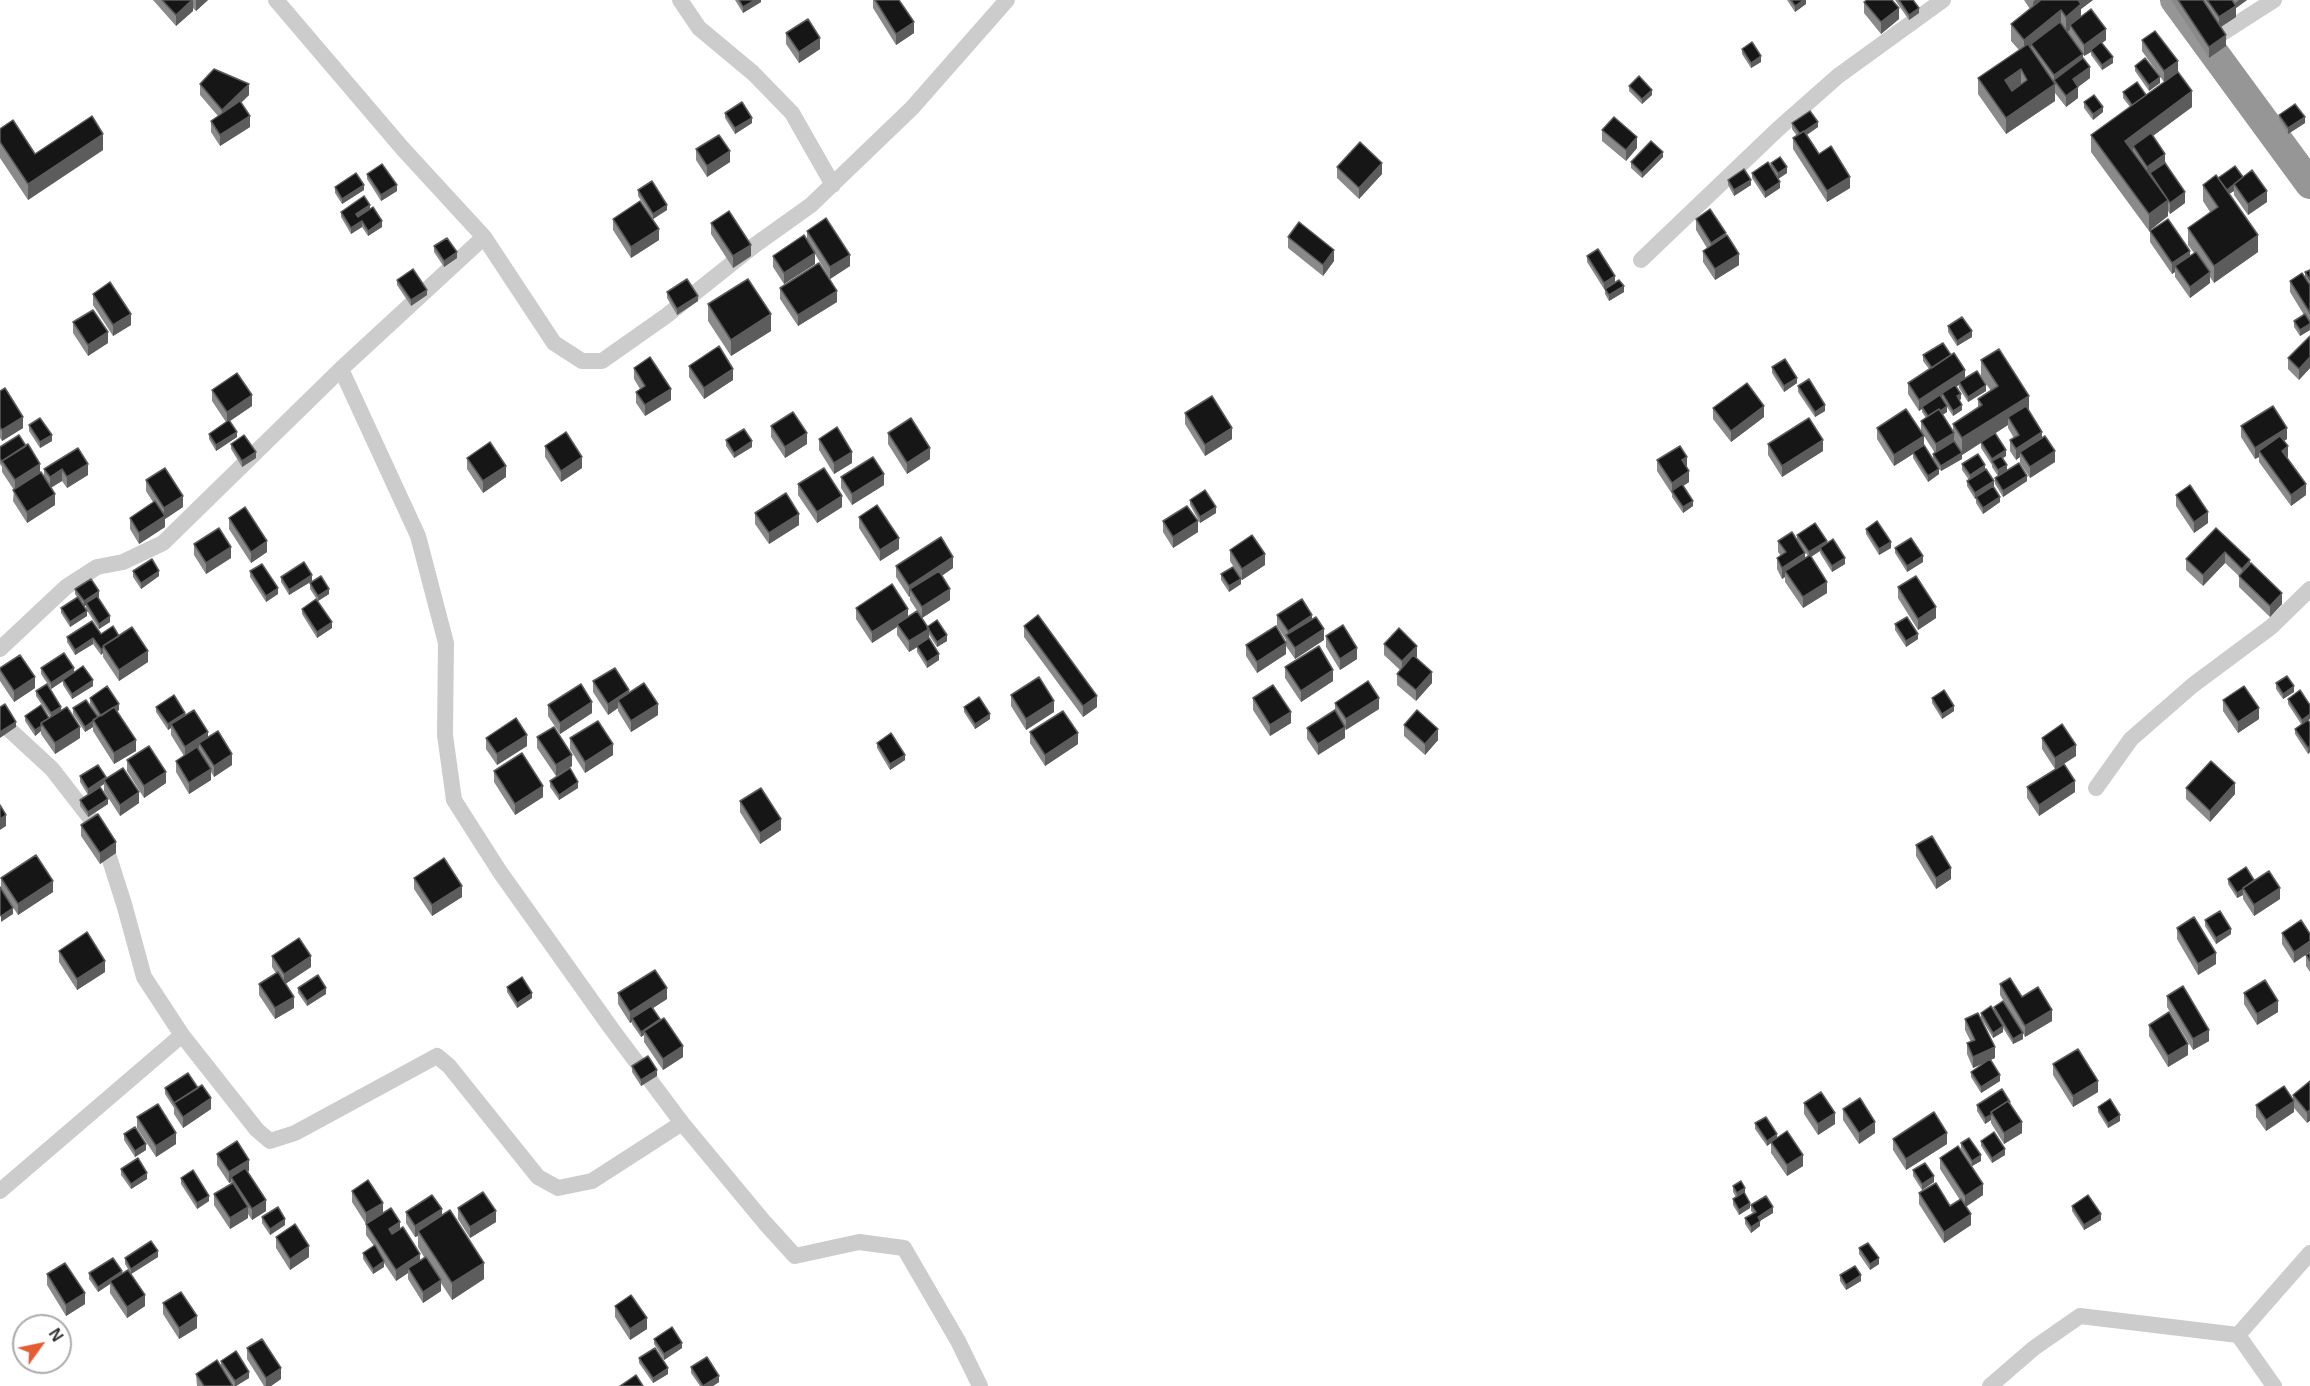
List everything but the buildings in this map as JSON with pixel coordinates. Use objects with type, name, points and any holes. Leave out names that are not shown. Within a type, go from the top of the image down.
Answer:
[{"type":"highway","points":[[2175,0],[2310,184]]},
{"type":"street","points":[[276,0],[403,149],[484,237],[554,343],[582,361],[602,361],[666,316],[755,245],[811,205],[912,108],[1008,0]]},
{"type":"street","points":[[680,0],[699,28],[753,73],[792,113],[833,185]]},
{"type":"street","points":[[1641,260],[1778,129],[1838,76],[1942,0]]},
{"type":"street","points":[[2207,43],[2274,0]]},
{"type":"street","points":[[0,649],[74,582],[97,567],[123,562],[163,543],[341,369],[484,237]]},
{"type":"street","points":[[341,369],[418,536],[446,643],[445,735],[454,800],[500,872],[611,1028],[682,1123],[765,1223],[795,1256],[859,1242],[904,1248],[958,1341],[980,1386]]},
{"type":"street","points":[[2096,788],[2131,739],[2193,685],[2271,627],[2310,588]]},
{"type":"street","points":[[0,721],[52,769],[101,832],[144,977],[182,1035],[257,1130],[270,1141],[295,1133],[437,1056],[449,1066],[538,1177],[558,1188],[592,1181],[682,1123]]},
{"type":"street","points":[[0,1191],[182,1035]]},
{"type":"street","points":[[2238,1335],[2310,1253]]},
{"type":"street","points":[[1990,1386],[2034,1348],[2080,1316],[2238,1335],[2274,1386]]}]
